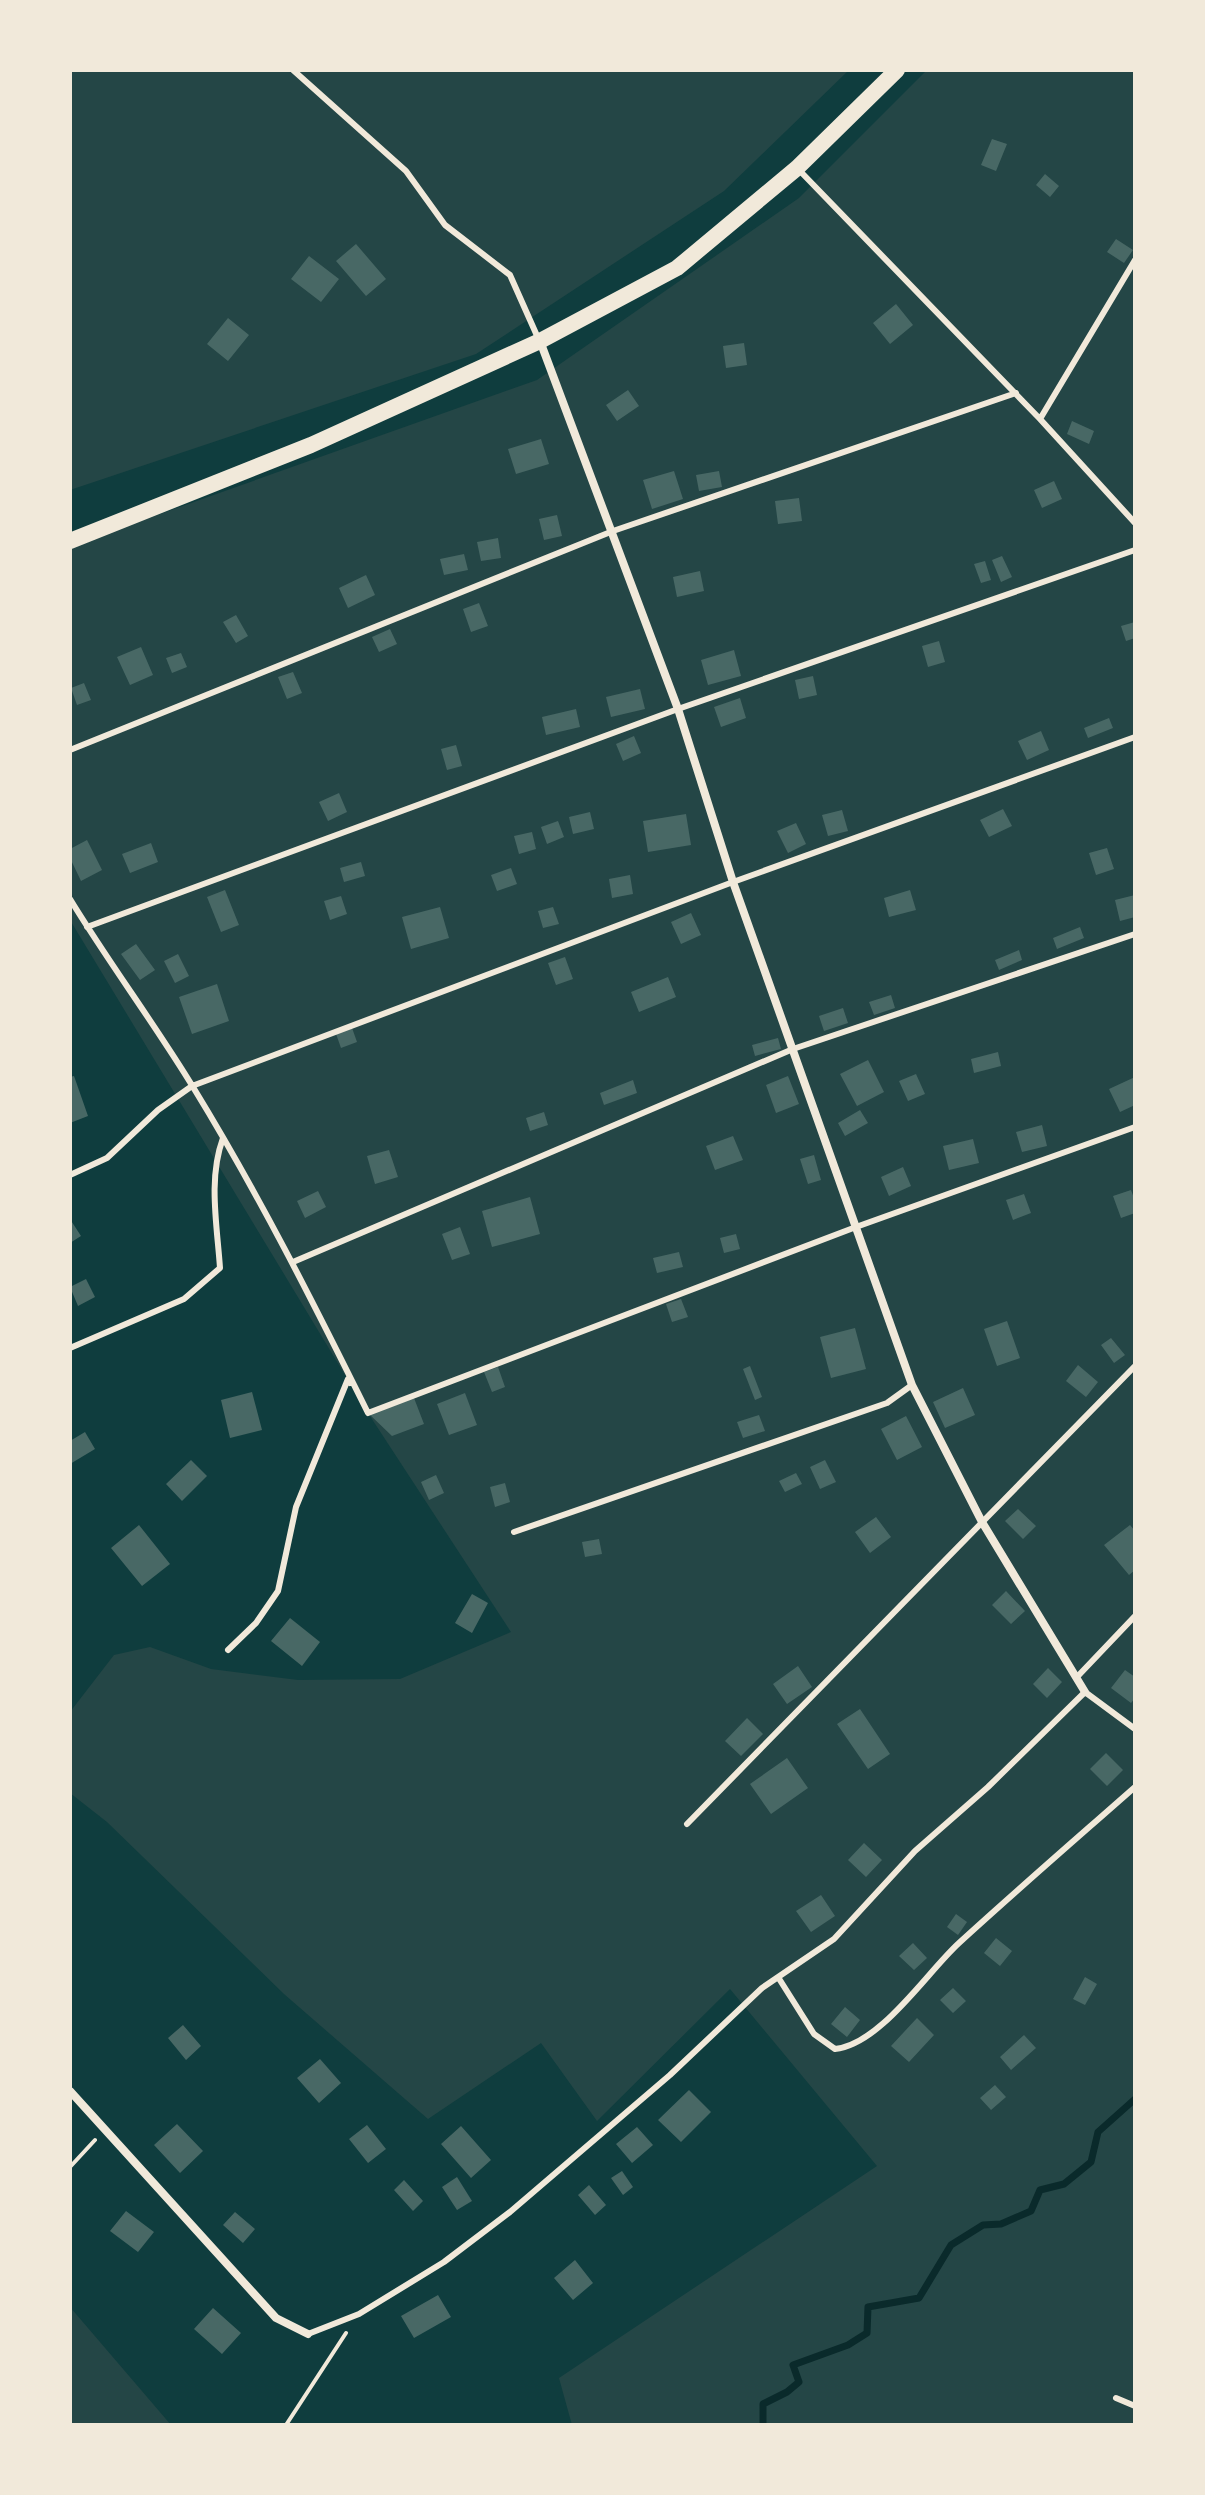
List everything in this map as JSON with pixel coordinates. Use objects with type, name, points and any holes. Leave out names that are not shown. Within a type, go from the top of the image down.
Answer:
[{"type":"main road","points":[[70,541],[311,445],[540,341],[677,268],[797,168],[897,70]]},
{"type":"street","points":[[540,341],[678,709],[733,882],[912,1385],[982,1522],[1085,1692]]},
{"type":"street","points":[[70,2091],[276,2318],[308,2334]]},
{"type":"lane","points":[[293,70],[406,171],[445,225],[510,275],[540,341]]},
{"type":"lane","points":[[797,168],[1016,393],[1135,523]]},
{"type":"lane","points":[[1040,419],[1135,260]]},
{"type":"lane","points":[[70,750],[613,531],[1016,393]]},
{"type":"lane","points":[[87,927],[678,709],[1135,550]]},
{"type":"lane","points":[[70,1175],[107,1158],[158,1110],[192,1086],[733,882],[1135,737]]},
{"type":"lane","points":[[70,899],[223,1138],[293,1262],[368,1413]]},
{"type":"lane","points":[[293,1262],[793,1049],[1135,934]]},
{"type":"lane","points":[[368,1413],[856,1227],[1135,1127]]},
{"type":"lane","points":[[70,1348],[184,1299],[220,1268],[215,1160],[223,1138]]},
{"type":"lane","points":[[687,1824],[1135,1366]]},
{"type":"lane","points":[[228,1650],[256,1623],[278,1591],[296,1507],[348,1379],[368,1413]]},
{"type":"lane","points":[[514,1532],[887,1403],[912,1385]]},
{"type":"lane","points":[[1077,1677],[1135,1616]]},
{"type":"lane","points":[[308,2334],[359,2314],[444,2262],[510,2212],[670,2075],[762,1988],[834,1939],[915,1851],[988,1787],[1085,1692],[1135,1729]]},
{"type":"lane","points":[[778,1977],[814,2034],[835,2049],[850,2047],[901,2008],[956,1946],[1135,1787]]},
{"type":"lane","points":[[1116,2398],[1135,2406]]},
{"type":"path","points":[[70,2167],[104,2130]]},
{"type":"path","points":[[286,2425],[359,2314]]},
{"type":"shaded area","points":[[70,70],[849,70],[724,191],[476,354],[70,490]]},
{"type":"shaded area","points":[[927,70],[1135,70],[1135,2425],[572,2425],[559,2378],[877,2166],[730,1989],[597,2121],[541,2043],[428,2119],[284,1994],[107,1822],[70,1793],[70,1712],[114,1655],[150,1647],[211,1669],[298,1680],[400,1679],[511,1632],[368,1413],[70,920],[70,546],[537,380],[799,198]]},
{"type":"shaded area","points":[[70,2307],[171,2425],[70,2425]]},
{"type":"building","points":[[992,139],[1007,144],[996,171],[981,165]]},
{"type":"building","points":[[1045,174],[1059,186],[1050,197],[1036,185]]},
{"type":"building","points":[[1116,239],[1133,250],[1124,263],[1107,252]]},
{"type":"building","points":[[356,244],[386,279],[366,296],[336,261]]},
{"type":"building","points":[[309,256],[339,279],[321,302],[291,279]]},
{"type":"building","points":[[896,304],[913,325],[890,344],[873,323]]},
{"type":"building","points":[[228,318],[249,335],[228,361],[207,344]]},
{"type":"building","points":[[744,343],[747,365],[726,368],[723,346]]},
{"type":"building","points":[[628,390],[639,406],[617,421],[606,405]]},
{"type":"building","points":[[1072,421],[1094,431],[1089,444],[1067,434]]},
{"type":"building","points":[[541,439],[549,464],[516,474],[508,449]]},
{"type":"building","points":[[674,471],[683,499],[652,509],[643,480]]},
{"type":"building","points":[[719,471],[722,487],[699,491],[696,475]]},
{"type":"building","points":[[1054,481],[1062,499],[1042,508],[1034,490]]},
{"type":"building","points":[[799,498],[802,521],[778,524],[775,501]]},
{"type":"building","points":[[557,515],[562,536],[544,540],[539,519]]},
{"type":"building","points":[[498,538],[501,558],[481,561],[477,542]]},
{"type":"building","points":[[464,554],[468,570],[444,575],[440,559]]},
{"type":"building","points":[[1002,556],[1012,577],[1001,582],[992,560]]},
{"type":"building","points":[[985,561],[991,580],[981,583],[974,564]]},
{"type":"building","points":[[700,571],[704,591],[677,597],[673,577]]},
{"type":"building","points":[[366,575],[375,595],[348,608],[339,588]]},
{"type":"building","points":[[479,603],[488,626],[471,632],[463,609]]},
{"type":"building","points":[[236,615],[248,636],[236,643],[223,622]]},
{"type":"building","points":[[1135,622],[1135,638],[1126,641],[1121,626]]},
{"type":"building","points":[[390,629],[397,644],[379,652],[372,637]]},
{"type":"building","points":[[939,641],[945,662],[928,667],[922,646]]},
{"type":"building","points":[[141,647],[153,675],[130,685],[117,657]]},
{"type":"building","points":[[734,650],[741,676],[708,685],[701,660]]},
{"type":"building","points":[[181,653],[187,667],[172,673],[166,658]]},
{"type":"building","points":[[293,672],[302,693],[287,699],[278,677]]},
{"type":"building","points":[[813,676],[817,695],[799,699],[795,680]]},
{"type":"building","points":[[84,683],[91,700],[77,705],[71,688]]},
{"type":"building","points":[[640,689],[645,709],[611,717],[606,697]]},
{"type":"building","points":[[740,698],[746,718],[721,727],[714,707]]},
{"type":"building","points":[[576,709],[580,727],[546,735],[542,717]]},
{"type":"building","points":[[1109,718],[1113,728],[1088,738],[1084,728]]},
{"type":"building","points":[[1041,731],[1049,750],[1027,760],[1018,741]]},
{"type":"building","points":[[634,736],[641,753],[623,761],[616,744]]},
{"type":"building","points":[[456,745],[462,766],[447,770],[441,749]]},
{"type":"building","points":[[339,793],[347,812],[328,821],[319,802]]},
{"type":"building","points":[[1003,809],[1012,826],[989,837],[980,820]]},
{"type":"building","points":[[842,810],[848,831],[828,836],[822,815]]},
{"type":"building","points":[[590,812],[594,829],[573,834],[569,817]]},
{"type":"building","points":[[686,814],[691,845],[648,852],[643,821]]},
{"type":"building","points":[[558,821],[564,837],[547,844],[541,827]]},
{"type":"building","points":[[796,823],[806,844],[788,853],[777,831]]},
{"type":"building","points":[[532,832],[536,849],[519,854],[514,836]]},
{"type":"building","points":[[87,840],[102,870],[81,881],[70,858],[70,849]]},
{"type":"building","points":[[151,843],[158,862],[130,873],[122,854]]},
{"type":"building","points":[[1107,848],[1114,869],[1096,875],[1089,853]]},
{"type":"building","points":[[361,862],[365,876],[344,882],[340,868]]},
{"type":"building","points":[[511,868],[517,884],[497,891],[491,875]]},
{"type":"building","points":[[630,875],[633,894],[612,898],[609,879]]},
{"type":"building","points":[[225,890],[239,925],[221,932],[207,897]]},
{"type":"building","points":[[910,890],[916,910],[889,917],[884,898]]},
{"type":"building","points":[[1135,895],[1135,917],[1120,921],[1115,900]]},
{"type":"building","points":[[341,896],[347,914],[330,920],[324,901]]},
{"type":"building","points":[[440,907],[449,938],[411,949],[402,917]]},
{"type":"building","points":[[553,907],[559,924],[543,928],[538,911]]},
{"type":"building","points":[[691,913],[701,935],[681,944],[671,922]]},
{"type":"building","points":[[1080,927],[1084,938],[1057,949],[1053,938]]},
{"type":"building","points":[[136,944],[155,970],[140,980],[121,954]]},
{"type":"building","points":[[1019,950],[1022,960],[999,970],[995,960]]},
{"type":"building","points":[[178,954],[189,976],[175,983],[164,961]]},
{"type":"building","points":[[565,957],[573,979],[556,985],[548,963]]},
{"type":"building","points":[[668,977],[676,997],[639,1012],[631,992]]},
{"type":"building","points":[[217,984],[229,1021],[192,1034],[179,997]]},
{"type":"building","points":[[891,995],[895,1008],[874,1015],[869,1002]]},
{"type":"building","points":[[843,1008],[848,1023],[824,1031],[819,1016]]},
{"type":"building","points":[[351,1025],[357,1042],[341,1048],[335,1031]]},
{"type":"building","points":[[778,1038],[781,1049],[755,1056],[752,1045]]},
{"type":"building","points":[[998,1052],[1001,1066],[974,1073],[971,1059]]},
{"type":"building","points":[[868,1060],[884,1092],[857,1106],[840,1074]]},
{"type":"building","points":[[916,1074],[925,1094],[908,1101],[899,1081]]},
{"type":"building","points":[[74,1076],[88,1116],[70,1123],[70,1077]]},
{"type":"building","points":[[788,1076],[799,1104],[776,1113],[766,1085]]},
{"type":"building","points":[[1135,1077],[1135,1105],[1120,1112],[1109,1089]]},
{"type":"building","points":[[633,1080],[637,1093],[604,1105],[600,1093]]},
{"type":"building","points":[[860,1110],[868,1123],[845,1136],[838,1123]]},
{"type":"building","points":[[544,1112],[548,1125],[530,1131],[526,1118]]},
{"type":"building","points":[[1042,1125],[1047,1146],[1022,1152],[1016,1132]]},
{"type":"building","points":[[733,1136],[743,1160],[715,1170],[706,1146]]},
{"type":"building","points":[[973,1139],[979,1163],[949,1170],[943,1146]]},
{"type":"building","points":[[389,1150],[398,1177],[375,1184],[367,1156]]},
{"type":"building","points":[[814,1155],[821,1180],[808,1184],[800,1159]]},
{"type":"building","points":[[903,1167],[911,1186],[889,1196],[881,1177]]},
{"type":"building","points":[[1131,1190],[1135,1213],[1121,1218],[1113,1196]]},
{"type":"building","points":[[318,1191],[326,1207],[305,1218],[297,1201]]},
{"type":"building","points":[[1024,1194],[1031,1213],[1013,1220],[1006,1200]]},
{"type":"building","points":[[530,1197],[540,1234],[492,1247],[482,1211]]},
{"type":"building","points":[[70,1219],[81,1236],[70,1243]]},
{"type":"building","points":[[460,1227],[470,1254],[452,1260],[442,1234]]},
{"type":"building","points":[[736,1234],[740,1249],[724,1253],[720,1238]]},
{"type":"building","points":[[679,1252],[683,1267],[657,1273],[653,1258]]},
{"type":"building","points":[[86,1279],[95,1297],[78,1306],[70,1287]]},
{"type":"building","points":[[681,1299],[688,1317],[672,1322],[666,1304]]},
{"type":"building","points":[[1007,1321],[1020,1358],[997,1366],[984,1329]]},
{"type":"building","points":[[855,1328],[866,1369],[831,1378],[820,1337]]},
{"type":"building","points":[[1111,1338],[1125,1355],[1114,1363],[1101,1345]]},
{"type":"building","points":[[1078,1365],[1098,1382],[1086,1397],[1066,1381]]},
{"type":"building","points":[[750,1366],[762,1397],[755,1400],[743,1369]]},
{"type":"building","points":[[498,1367],[505,1387],[492,1392],[484,1372]]},
{"type":"building","points":[[963,1388],[975,1415],[945,1428],[933,1402]]},
{"type":"building","points":[[252,1392],[262,1430],[230,1438],[221,1400]]},
{"type":"building","points":[[465,1393],[477,1425],[449,1435],[437,1404]]},
{"type":"building","points":[[414,1398],[424,1424],[392,1436],[368,1413]]},
{"type":"building","points":[[759,1415],[765,1431],[743,1438],[737,1422]]},
{"type":"building","points":[[906,1416],[922,1447],[897,1460],[881,1429]]},
{"type":"building","points":[[85,1432],[95,1449],[70,1464],[70,1441]]},
{"type":"building","points":[[191,1460],[207,1476],[182,1501],[166,1484]]},
{"type":"building","points":[[825,1460],[836,1482],[820,1489],[810,1467]]},
{"type":"building","points":[[796,1473],[802,1484],[785,1492],[779,1481]]},
{"type":"building","points":[[436,1475],[444,1493],[429,1500],[421,1482]]},
{"type":"building","points":[[505,1483],[510,1502],[495,1507],[490,1487]]},
{"type":"building","points":[[1018,1509],[1036,1526],[1023,1539],[1005,1521]]},
{"type":"building","points":[[876,1517],[891,1537],[870,1553],[855,1532]]},
{"type":"building","points":[[139,1525],[170,1564],[142,1586],[111,1548]]},
{"type":"building","points":[[1130,1525],[1135,1531],[1135,1570],[1129,1575],[1104,1545]]},
{"type":"building","points":[[599,1539],[602,1554],[585,1557],[582,1542]]},
{"type":"building","points":[[1006,1591],[1025,1611],[1011,1624],[992,1605]]},
{"type":"building","points":[[472,1594],[488,1603],[472,1633],[455,1623]]},
{"type":"building","points":[[290,1618],[320,1642],[302,1666],[271,1641]]},
{"type":"building","points":[[798,1666],[812,1687],[787,1704],[773,1684]]},
{"type":"building","points":[[1048,1668],[1062,1682],[1047,1698],[1033,1684]]},
{"type":"building","points":[[1125,1670],[1135,1677],[1135,1698],[1131,1703],[1111,1688]]},
{"type":"building","points":[[860,1709],[890,1754],[868,1769],[837,1724]]},
{"type":"building","points":[[747,1718],[763,1734],[741,1756],[725,1741]]},
{"type":"building","points":[[1106,1753],[1123,1770],[1107,1786],[1090,1769]]},
{"type":"building","points":[[787,1758],[808,1788],[771,1814],[750,1784]]},
{"type":"building","points":[[864,1843],[882,1860],[866,1877],[848,1860]]},
{"type":"building","points":[[821,1895],[835,1916],[811,1932],[796,1911]]},
{"type":"building","points":[[956,1914],[967,1922],[958,1935],[947,1927]]},
{"type":"building","points":[[996,1938],[1012,1951],[1000,1966],[984,1953]]},
{"type":"building","points":[[913,1943],[927,1958],[914,1970],[899,1956]]},
{"type":"building","points":[[1085,1977],[1097,1984],[1085,2005],[1073,1999]]},
{"type":"building","points":[[953,1988],[966,2001],[953,2013],[940,2000]]},
{"type":"building","points":[[845,2007],[860,2020],[847,2037],[831,2024]]},
{"type":"building","points":[[917,2018],[934,2035],[909,2062],[891,2046]]},
{"type":"building","points":[[183,2025],[201,2046],[186,2060],[168,2038]]},
{"type":"building","points":[[1024,2035],[1036,2048],[1011,2070],[1000,2057]]},
{"type":"building","points":[[320,2059],[341,2083],[319,2103],[297,2078]]},
{"type":"building","points":[[995,2085],[1006,2097],[991,2110],[980,2098]]},
{"type":"building","points":[[689,2090],[711,2112],[681,2142],[658,2120]]},
{"type":"building","points":[[177,2124],[203,2151],[180,2173],[154,2145]]},
{"type":"building","points":[[367,2125],[386,2149],[368,2163],[349,2139]]},
{"type":"building","points":[[461,2126],[491,2160],[471,2178],[441,2144]]},
{"type":"building","points":[[637,2127],[653,2145],[632,2163],[616,2144]]},
{"type":"building","points":[[622,2171],[633,2187],[623,2195],[611,2178]]},
{"type":"building","points":[[457,2177],[472,2201],[457,2210],[442,2187]]},
{"type":"building","points":[[404,2180],[423,2201],[413,2211],[394,2190]]},
{"type":"building","points":[[589,2185],[606,2205],[595,2215],[578,2195]]},
{"type":"building","points":[[126,2211],[154,2232],[138,2252],[110,2231]]},
{"type":"building","points":[[235,2212],[255,2229],[243,2243],[223,2225]]},
{"type":"building","points":[[575,2260],[593,2283],[573,2300],[554,2278]]},
{"type":"building","points":[[438,2295],[451,2317],[414,2338],[401,2316]]},
{"type":"building","points":[[213,2308],[241,2333],[222,2354],[194,2329]]},
{"type":"waterway","points":[[763,2425],[763,2404],[799,2382],[793,2365],[848,2345],[867,2333],[868,2307],[919,2298],[951,2245],[983,2225],[1001,2224],[1031,2211],[1040,2190],[1064,2184],[1091,2162],[1098,2132],[1135,2099]]}]
